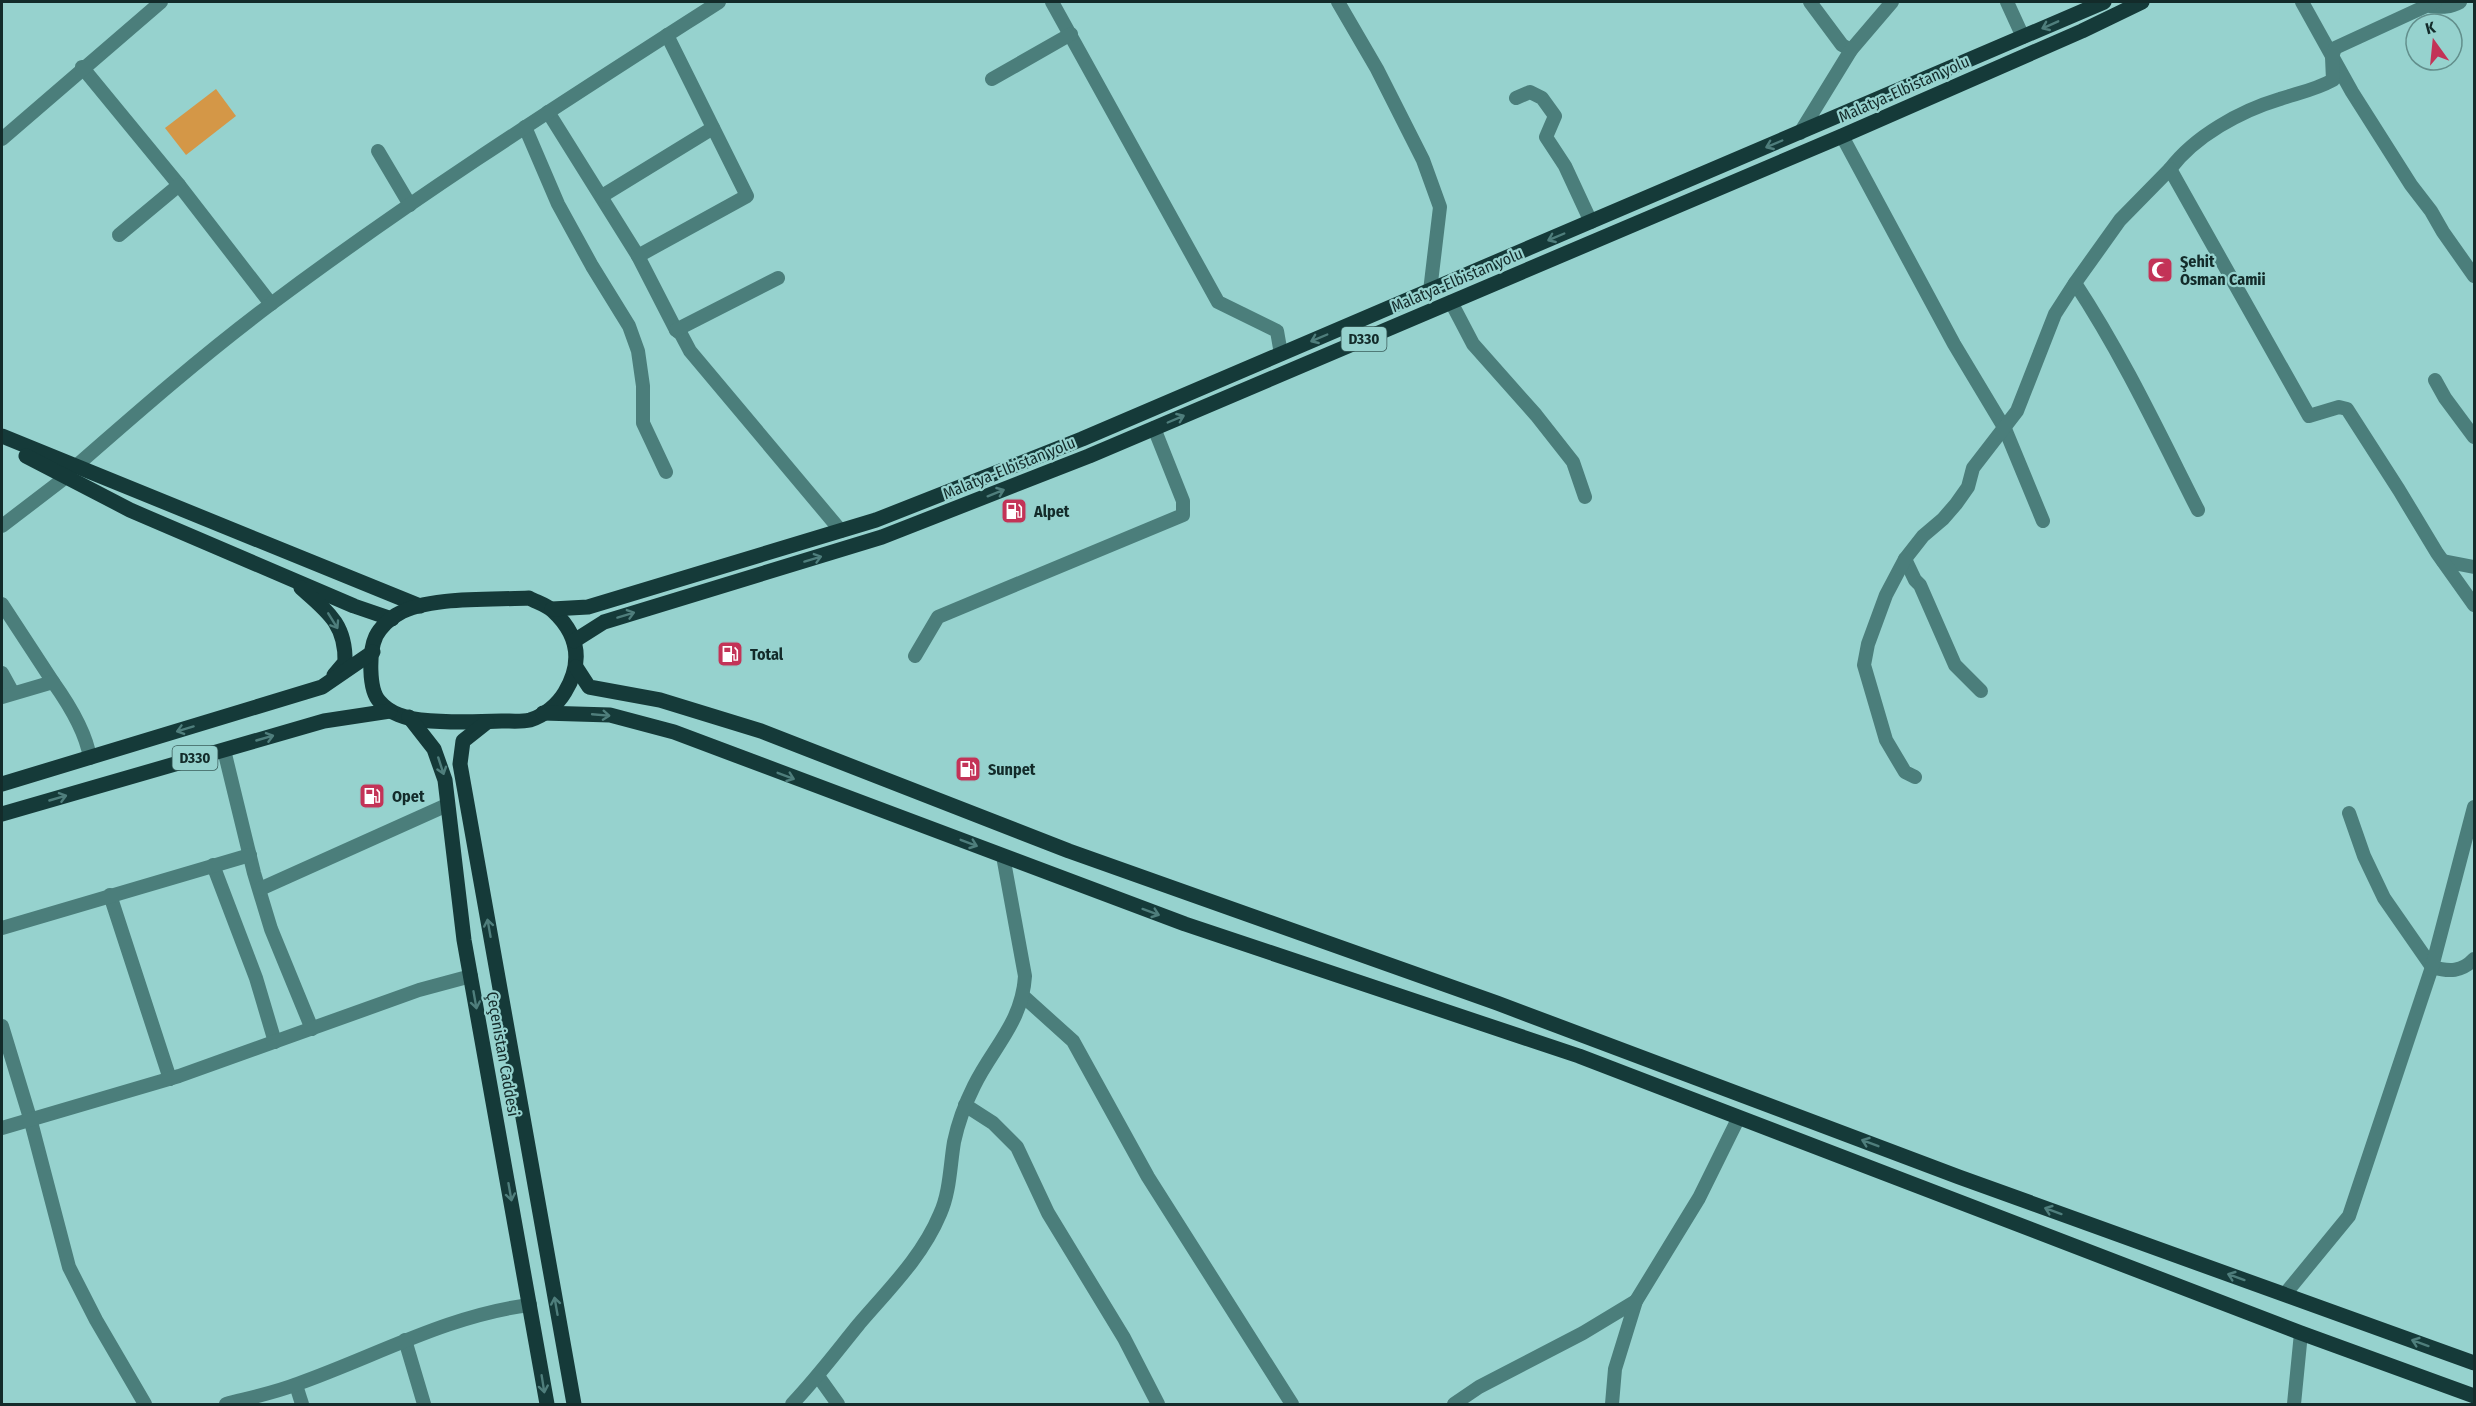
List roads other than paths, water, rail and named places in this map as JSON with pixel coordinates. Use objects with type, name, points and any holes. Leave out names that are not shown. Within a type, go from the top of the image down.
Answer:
[{"type":"main road","name":"Malatya-Elbistan yolu","points":[[552,609],[588,607],[876,520],[1082,439],[2104,2]]},
{"type":"main road","name":"Malatya-Elbistan yolu","points":[[574,641],[604,622],[882,537],[1154,428],[1842,136],[2082,31],[2142,2]]},
{"type":"main road","points":[[2,436],[70,472],[130,510],[392,619]]},
{"type":"main road","points":[[2,444],[420,606]]},
{"type":"main road","points":[[292,579],[333,616],[345,645],[345,662],[322,687]]},
{"type":"main road","points":[[529,598],[552,609],[574,641],[578,660],[570,684],[560,702],[530,720],[451,724],[409,717],[390,711],[378,701],[373,686],[370,668],[375,638],[399,613],[420,606],[447,601],[529,598]]},
{"type":"main road","name":"D330","points":[[2,784],[322,687],[373,652]]},
{"type":"main road","points":[[576,667],[588,687],[660,699],[761,731],[1069,851],[1497,1003],[1959,1177],[2475,1363]]},
{"type":"main road","name":"D330","points":[[2,814],[324,721],[390,711]]},
{"type":"main road","points":[[543,713],[610,716],[674,732],[1185,924],[1579,1056],[1738,1119],[2301,1333],[2475,1396]]},
{"type":"main road","name":"Çeçenistan Caddesi","points":[[409,717],[434,749],[445,780],[471,976],[547,1404]]},
{"type":"main road","name":"Çeçenistan Caddesi","points":[[487,722],[463,741],[459,764],[574,1404]]},
{"type":"street","points":[[2,139],[82,67],[161,2]]},
{"type":"street","points":[[2,526],[70,472],[175,380],[271,304],[548,111],[719,2]]},
{"type":"street","points":[[1052,2],[1218,302],[1276,331],[1281,354]]},
{"type":"street","points":[[1338,2],[1377,69],[1423,160],[1440,207],[1430,291]]},
{"type":"street","points":[[1810,2],[1842,45],[1851,50]]},
{"type":"street","points":[[1800,133],[1851,50],[1892,2]]},
{"type":"street","points":[[2007,2],[2023,37]]},
{"type":"street","points":[[2302,2],[2341,75],[2411,185],[2475,276]]},
{"type":"street","points":[[1915,777],[1905,772],[1886,740],[1864,665],[1868,644],[1886,595],[1905,559],[1923,536],[1956,504],[1968,487],[1973,468],[2017,411],[2055,314],[2075,283],[2120,220],[2182,154],[2228,122],[2278,99],[2314,90],[2332,80],[2332,57],[2335,48],[2432,3],[2452,6],[2460,2]]},
{"type":"street","points":[[992,80],[1071,33]]},
{"type":"street","points":[[638,256],[747,196],[667,35]]},
{"type":"street","points":[[82,67],[179,185],[271,304]]},
{"type":"street","points":[[1516,98],[1530,92],[1542,98],[1555,116],[1546,137],[1565,166],[1591,222]]},
{"type":"street","points":[[548,111],[638,256],[676,330],[706,373],[841,531]]},
{"type":"street","points":[[525,127],[558,204],[629,326],[638,351],[643,386],[644,423],[666,472]]},
{"type":"street","points":[[602,196],[713,128]]},
{"type":"street","points":[[1842,136],[1954,344],[2005,429],[2043,521]]},
{"type":"street","points":[[378,151],[410,206]]},
{"type":"street","points":[[2170,169],[2309,416],[2338,407],[2346,410],[2443,561],[2475,605]]},
{"type":"street","points":[[119,235],[179,185]]},
{"type":"street","points":[[676,330],[778,278]]},
{"type":"street","points":[[2075,283],[2136,384],[2198,510]]},
{"type":"street","points":[[1450,302],[1473,344],[1536,415],[1573,462],[1585,496]]},
{"type":"street","points":[[2434,380],[2475,437]]},
{"type":"street","points":[[915,656],[938,617],[1183,516],[1183,501],[1154,428]]},
{"type":"street","points":[[1905,559],[1915,580],[1920,585],[1955,665],[1981,691]]},
{"type":"street","points":[[2443,561],[2475,567]]},
{"type":"street","points":[[2,604],[78,722],[88,746],[90,758]]},
{"type":"street","points":[[2,673],[7,695],[53,682]]},
{"type":"street","points":[[224,750],[271,929],[312,1029]]},
{"type":"street","points":[[260,889],[447,805]]},
{"type":"street","points":[[2285,1294],[2349,1216],[2432,967],[2475,807]]},
{"type":"street","points":[[2349,813],[2364,856],[2384,898],[2432,967],[2449,972],[2468,966],[2475,959]]},
{"type":"street","points":[[2,928],[250,855]]},
{"type":"street","points":[[792,1404],[915,1261],[941,1214],[958,1122],[974,1085],[1013,1024],[1023,996],[1025,976],[1003,856]]},
{"type":"street","points":[[213,865],[256,978],[275,1042]]},
{"type":"street","points":[[110,895],[170,1079]]},
{"type":"street","points":[[2,1128],[170,1079],[419,990],[471,976]]},
{"type":"street","points":[[1023,996],[1073,1041],[1148,1177],[1292,1404]]},
{"type":"street","points":[[2,1026],[30,1118],[69,1267],[96,1320],[145,1404]]},
{"type":"street","points":[[966,1106],[993,1123],[1017,1148],[1048,1213],[1124,1338],[1158,1404]]},
{"type":"street","points":[[1612,1404],[1615,1370],[1636,1300],[1699,1198],[1738,1119]]},
{"type":"street","points":[[1454,1404],[1479,1387],[1583,1333],[1636,1300]]},
{"type":"street","points":[[226,1404],[296,1385],[405,1340],[496,1309],[530,1305]]},
{"type":"street","points":[[2294,1404],[2301,1333]]},
{"type":"street","points":[[405,1340],[424,1404]]},
{"type":"street","points":[[818,1376],[838,1404]]},
{"type":"street","points":[[296,1385],[302,1404]]},
{"type":"place","name":"Şehit Osman Camii","points":[[2160,270]]},
{"type":"place","name":"Alpet","points":[[1014,511]]},
{"type":"place","name":"Total","points":[[730,654]]},
{"type":"place","name":"Sunpet","points":[[968,769]]},
{"type":"place","name":"Opet","points":[[372,796]]}]
